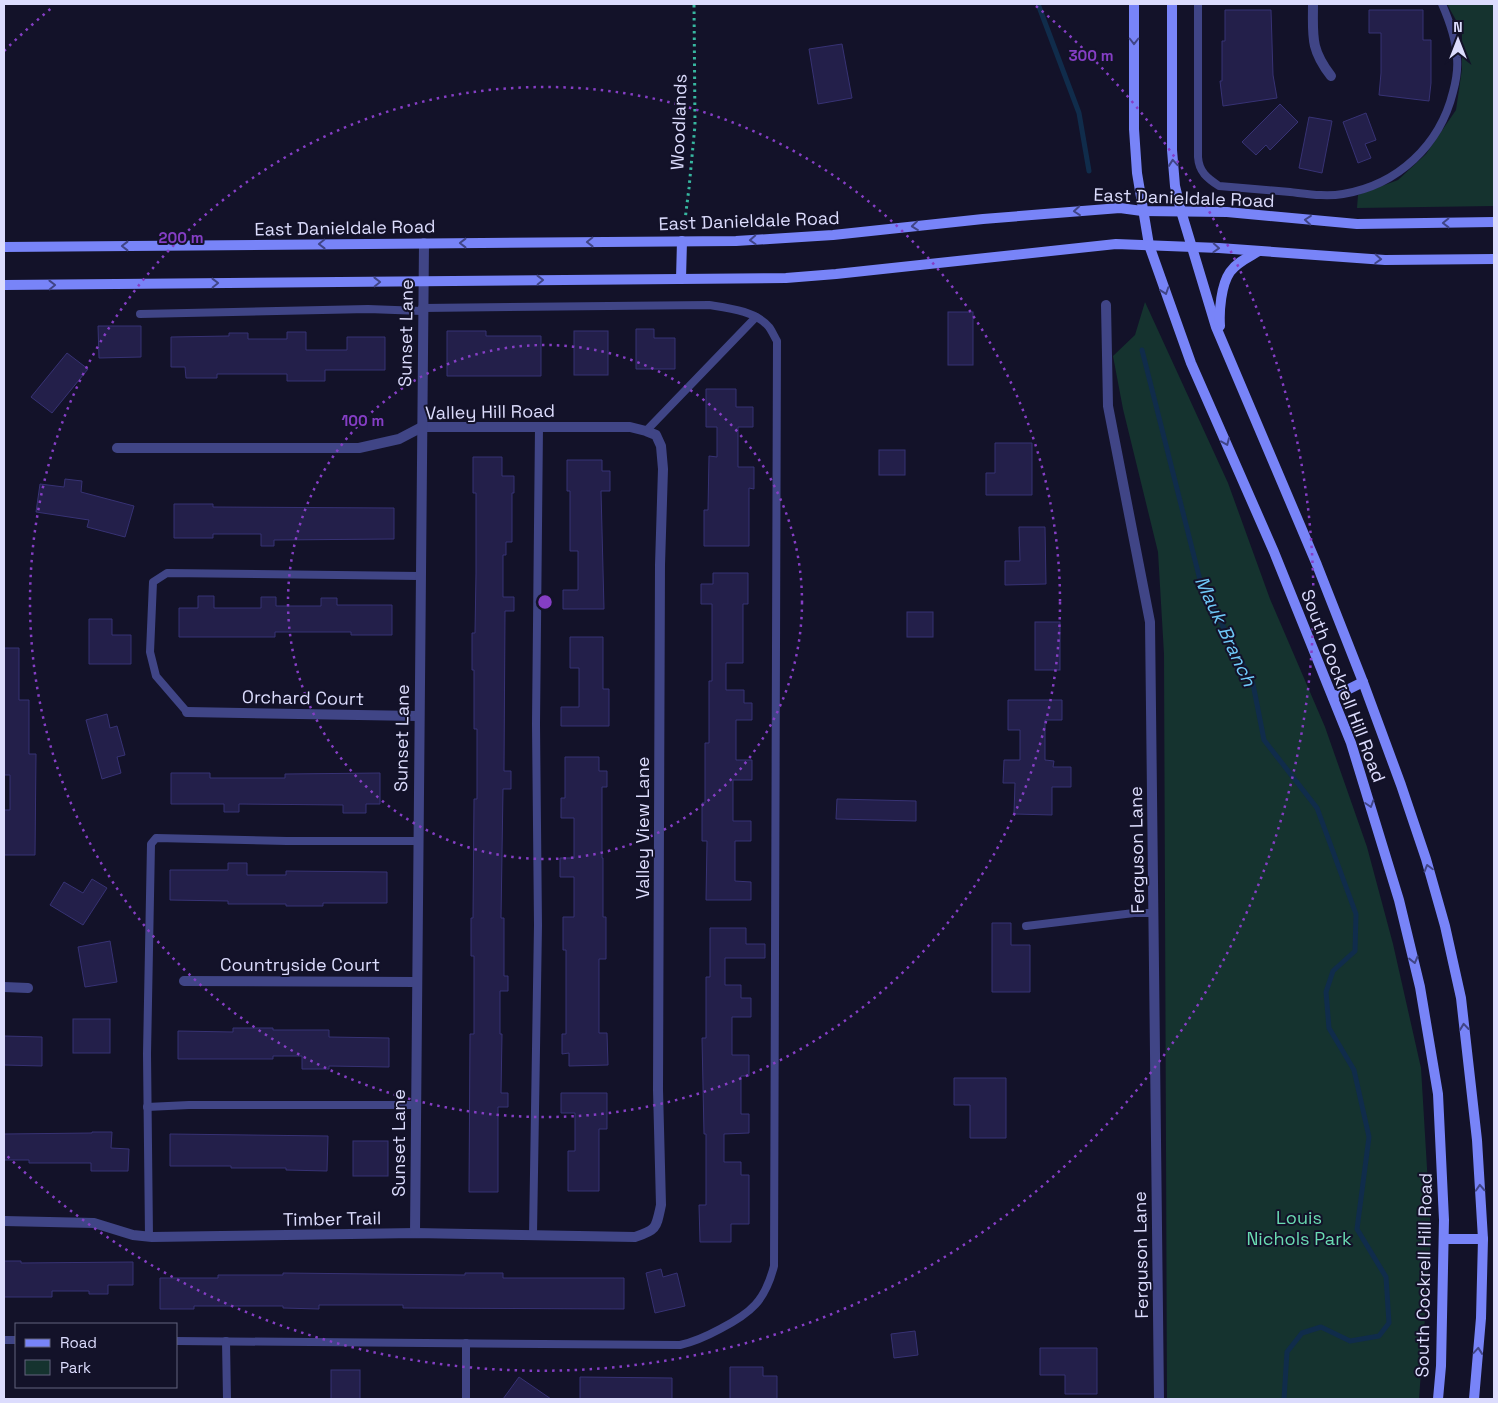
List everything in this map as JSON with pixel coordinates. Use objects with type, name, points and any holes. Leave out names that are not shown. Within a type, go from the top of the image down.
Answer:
[{"type":"main road","name":"South Cockrell Hill Road","points":[[1134,4],[1134,128],[1142,211],[1150,245],[1190,363],[1274,552],[1351,743],[1399,900],[1420,987],[1438,1094],[1444,1220],[1441,1366],[1438,1399]]},
{"type":"main road","name":"South Cockrell Hill Road","points":[[1172,4],[1172,150],[1175,186],[1181,211],[1220,337],[1317,565],[1401,785],[1426,859],[1445,926],[1461,998],[1477,1140],[1483,1239],[1481,1318],[1474,1399]]},
{"type":"main road","name":"East Danieldale Road","points":[[4,247],[736,241],[832,235],[1081,210],[1120,208],[1142,211],[1227,212],[1357,224],[1494,222]]},
{"type":"main road","points":[[681,279],[682,241]]},
{"type":"main road","points":[[4,285],[786,278],[1116,244],[1192,247],[1385,260],[1494,259]]},
{"type":"main road","points":[[1220,337],[1219,313],[1223,292],[1230,272],[1241,262],[1259,251]]},
{"type":"main road","points":[[1333,697],[1363,682]]},
{"type":"main road","points":[[1444,1239],[1483,1239]]},
{"type":"street","points":[[1313,4],[1313,37],[1316,51],[1331,76]]},
{"type":"street","name":"Sunset Lane","points":[[414,1234],[422,281],[424,243]]},
{"type":"street","name":"Ferguson Lane","points":[[1106,305],[1108,406],[1150,622],[1159,1399]]},
{"type":"street","name":"Valley Hill Road","points":[[117,448],[359,448],[399,439],[422,427],[630,427],[656,435]]},
{"type":"street","name":"Valley View Lane","points":[[656,435],[662,446],[663,468],[660,565],[658,1071],[662,1206],[657,1222]]},
{"type":"street","name":"Orchard Court","points":[[187,712],[418,716]]},
{"type":"street","name":"Countryside Court","points":[[184,981],[416,982]]},
{"type":"street","points":[[4,987],[28,988]]},
{"type":"street","name":"Timber Trail","points":[[4,1221],[94,1223],[133,1235],[149,1237],[414,1234],[635,1237],[651,1232],[657,1222]]},
{"type":"lane","points":[[1198,4],[1198,164],[1206,178],[1219,186],[1324,196],[1361,190],[1379,184],[1395,175],[1430,143],[1441,125],[1449,106],[1456,81],[1457,58],[1447,16],[1442,4]]},
{"type":"lane","points":[[140,314],[709,305],[730,308],[756,317],[768,326],[777,341],[778,353],[774,1266],[770,1282],[754,1308],[742,1317],[693,1342],[680,1345],[178,1341]]},
{"type":"lane","points":[[646,431],[756,317]]},
{"type":"lane","points":[[533,1236],[538,924],[536,714],[539,427]]},
{"type":"lane","points":[[187,712],[156,676],[150,652],[153,582],[167,573],[420,576]]},
{"type":"lane","points":[[149,1237],[147,1107],[151,844],[156,838],[417,841]]},
{"type":"lane","points":[[1026,926],[1134,912],[1154,913]]},
{"type":"lane","points":[[147,1107],[189,1105],[416,1105]]},
{"type":"lane","points":[[226,1341],[226,1399]]},
{"type":"lane","points":[[466,1343],[466,1399]]},
{"type":"path","name":"Woodlands","points":[[682,241],[690,188],[695,125],[694,4]]},
{"type":"green space","points":[[1447,4],[1494,4],[1494,206],[1357,208],[1358,195],[1398,180],[1426,154],[1456,110],[1462,69],[1462,31]]},
{"type":"green space","name":"Louis Nichols Park","points":[[1145,302],[1228,483],[1270,599],[1325,727],[1367,847],[1393,944],[1421,1068],[1431,1235],[1419,1399],[1167,1399],[1164,654],[1158,552],[1123,409],[1113,356],[1135,335]]},
{"type":"building","points":[[1225,10],[1271,10],[1273,75],[1277,98],[1223,106],[1220,81],[1222,81],[1222,41],[1225,41]]},
{"type":"building","points":[[1369,10],[1423,10],[1423,40],[1431,40],[1429,101],[1379,95],[1381,33],[1369,33]]},
{"type":"building","points":[[842,44],[852,98],[818,104],[809,49]]},
{"type":"building","points":[[1280,104],[1298,122],[1270,150],[1266,145],[1256,155],[1242,142]]},
{"type":"building","points":[[1366,113],[1376,140],[1365,144],[1371,158],[1358,163],[1343,122]]},
{"type":"building","points":[[1309,117],[1332,121],[1322,173],[1299,168]]},
{"type":"building","points":[[948,312],[973,312],[973,365],[948,365]]},
{"type":"building","points":[[98,326],[141,326],[141,357],[99,358]]},
{"type":"building","points":[[636,329],[654,329],[654,338],[675,338],[675,369],[636,369]]},
{"type":"building","points":[[447,331],[486,331],[486,336],[541,336],[541,376],[447,376]]},
{"type":"building","points":[[574,331],[608,331],[608,375],[574,375]]},
{"type":"building","points":[[287,332],[306,332],[306,350],[347,350],[347,337],[385,337],[385,370],[325,370],[325,381],[287,381],[287,374],[217,374],[217,378],[186,378],[185,367],[171,367],[171,337],[229,336],[229,333],[248,333],[248,339],[287,339]]},
{"type":"building","points":[[67,353],[88,369],[52,413],[31,397]]},
{"type":"building","points":[[706,389],[736,389],[736,407],[753,407],[753,427],[738,427],[738,467],[754,467],[754,489],[749,488],[749,546],[704,546],[704,510],[708,510],[709,456],[717,457],[717,427],[706,427]]},
{"type":"building","points":[[995,443],[1032,443],[1032,495],[986,495],[986,473],[995,473]]},
{"type":"building","points":[[879,450],[905,450],[905,475],[879,475]]},
{"type":"building","points":[[473,457],[502,457],[502,476],[514,476],[512,542],[506,542],[506,555],[503,555],[503,597],[514,597],[514,611],[505,611],[504,771],[511,771],[511,789],[503,789],[501,918],[504,918],[504,976],[508,976],[508,991],[500,991],[500,1034],[502,1034],[501,1093],[508,1093],[508,1107],[498,1107],[498,1192],[469,1192],[470,1034],[474,1034],[474,956],[471,956],[471,918],[473,918],[474,799],[477,799],[477,729],[474,729],[474,670],[472,670],[472,633],[475,633],[476,573],[476,493],[473,493]]},
{"type":"building","points":[[567,460],[602,460],[602,471],[610,471],[610,491],[601,491],[604,609],[563,609],[563,590],[578,590],[578,551],[570,551],[570,491],[567,491]]},
{"type":"building","points":[[65,479],[82,481],[81,492],[134,506],[125,537],[87,527],[89,520],[36,512],[40,484],[64,487]]},
{"type":"building","points":[[174,504],[213,504],[213,507],[394,508],[394,539],[274,540],[274,546],[261,546],[261,534],[213,534],[213,538],[174,538]]},
{"type":"building","points":[[1019,527],[1045,527],[1046,584],[1005,585],[1005,561],[1020,561]]},
{"type":"building","points":[[713,573],[748,573],[748,604],[743,604],[743,663],[726,663],[726,690],[744,690],[744,703],[752,703],[752,720],[736,720],[736,760],[752,760],[752,780],[733,780],[733,821],[751,821],[751,841],[735,841],[735,881],[751,882],[751,900],[706,900],[707,841],[702,841],[702,803],[705,803],[705,743],[709,743],[709,681],[712,681],[712,604],[701,604],[701,584],[713,584]]},
{"type":"building","points":[[198,596],[214,596],[214,608],[261,608],[261,597],[276,597],[276,606],[321,606],[321,598],[337,598],[337,605],[392,605],[392,635],[351,635],[351,632],[275,632],[275,637],[179,637],[179,608],[198,608]]},
{"type":"building","points":[[907,612],[933,612],[933,637],[907,637]]},
{"type":"building","points":[[89,619],[112,619],[112,635],[131,635],[131,664],[89,664]]},
{"type":"building","points":[[1035,622],[1060,622],[1060,670],[1035,670]]},
{"type":"building","points":[[570,637],[603,637],[603,689],[609,689],[609,726],[561,726],[561,707],[579,707],[579,668],[570,668]]},
{"type":"building","points":[[4,648],[19,648],[19,700],[29,700],[29,754],[36,754],[35,855],[4,855],[4,810],[10,810],[10,775],[4,775]]},
{"type":"building","points":[[1008,700],[1062,700],[1062,720],[1045,720],[1045,760],[1054,761],[1053,767],[1071,767],[1071,787],[1052,787],[1052,815],[1014,814],[1015,783],[1003,783],[1004,760],[1020,760],[1020,730],[1008,730]]},
{"type":"building","points":[[107,714],[110,728],[117,726],[125,755],[117,757],[121,773],[102,779],[86,720]]},
{"type":"building","points":[[565,757],[599,757],[599,771],[607,771],[607,787],[602,787],[603,917],[606,917],[606,959],[599,959],[599,1033],[607,1033],[608,1065],[569,1066],[569,1053],[562,1054],[562,1034],[566,1034],[566,950],[563,950],[563,917],[574,917],[574,877],[560,877],[560,858],[574,858],[574,818],[561,818],[561,798],[565,798]]},
{"type":"building","points":[[171,773],[210,773],[210,778],[285,778],[285,774],[380,773],[380,804],[366,804],[366,813],[343,813],[343,805],[239,804],[239,812],[224,812],[224,804],[171,804]]},
{"type":"building","points":[[837,799],[916,801],[916,821],[836,819]]},
{"type":"building","points":[[228,863],[247,863],[247,875],[286,875],[286,871],[387,872],[387,903],[323,903],[323,906],[286,906],[286,904],[228,904],[228,901],[170,900],[170,870],[228,870]]},
{"type":"building","points":[[92,879],[107,888],[83,925],[50,905],[64,882],[83,893]]},
{"type":"building","points":[[992,923],[1011,923],[1011,945],[1030,945],[1030,992],[992,992]]},
{"type":"building","points":[[710,928],[746,928],[746,944],[765,944],[765,958],[725,958],[725,985],[741,985],[741,998],[751,998],[751,1017],[732,1017],[732,1055],[749,1055],[749,1076],[741,1076],[741,1114],[749,1114],[749,1133],[724,1134],[724,1162],[741,1162],[741,1175],[749,1175],[749,1224],[731,1224],[731,1242],[700,1242],[699,1205],[706,1205],[706,1134],[704,1134],[702,1038],[706,1038],[706,977],[710,977]]},
{"type":"building","points":[[110,941],[117,982],[85,987],[78,947]]},
{"type":"building","points":[[73,1019],[110,1019],[110,1053],[73,1053]]},
{"type":"building","points":[[233,1028],[329,1030],[329,1037],[389,1038],[389,1067],[329,1066],[329,1069],[302,1069],[302,1056],[273,1056],[273,1059],[178,1059],[178,1031],[233,1032]]},
{"type":"building","points":[[4,1036],[42,1037],[42,1066],[4,1065]]},
{"type":"building","points":[[954,1078],[1006,1078],[1006,1138],[970,1138],[970,1105],[954,1105]]},
{"type":"building","points":[[561,1093],[607,1093],[607,1129],[599,1129],[599,1191],[568,1191],[568,1151],[575,1151],[575,1113],[561,1113]]},
{"type":"building","points":[[112,1132],[111,1148],[129,1149],[128,1171],[91,1171],[91,1163],[29,1163],[29,1160],[4,1160],[4,1134]]},
{"type":"building","points":[[170,1134],[328,1136],[327,1171],[286,1170],[286,1168],[231,1168],[231,1166],[170,1166]]},
{"type":"building","points":[[353,1141],[388,1141],[388,1176],[353,1176]]},
{"type":"building","points":[[4,1261],[21,1261],[21,1263],[133,1262],[133,1285],[108,1285],[108,1294],[89,1294],[89,1291],[52,1291],[52,1297],[4,1297]]},
{"type":"building","points":[[661,1269],[663,1277],[677,1273],[685,1306],[655,1313],[646,1273]]},
{"type":"building","points":[[283,1273],[465,1275],[465,1273],[503,1273],[503,1278],[624,1278],[624,1309],[403,1308],[403,1305],[319,1305],[319,1309],[283,1308],[283,1306],[194,1306],[194,1309],[160,1309],[160,1278],[218,1278],[218,1275],[283,1275]]},
{"type":"building","points":[[915,1331],[918,1355],[894,1358],[891,1334]]},
{"type":"building","points":[[1040,1348],[1097,1348],[1097,1394],[1065,1394],[1065,1375],[1040,1375]]},
{"type":"building","points":[[730,1367],[763,1367],[763,1376],[777,1376],[777,1399],[730,1399]]},
{"type":"building","points":[[331,1370],[360,1370],[360,1399],[331,1399]]},
{"type":"building","points":[[519,1377],[551,1399],[503,1399]]},
{"type":"building","points":[[580,1377],[672,1378],[672,1399],[580,1399]]},
{"type":"waterway","name":"Mauk Branch","points":[[1038,4],[1079,113],[1089,171]]},
{"type":"waterway","name":"Mauk Branch","points":[[1142,350],[1201,584],[1253,684],[1264,740],[1317,808],[1356,914],[1355,951],[1333,971],[1326,992],[1329,1028],[1354,1070],[1369,1137],[1357,1229],[1386,1277],[1389,1323],[1379,1336],[1350,1341],[1321,1327],[1302,1333],[1287,1352],[1284,1399]]}]
